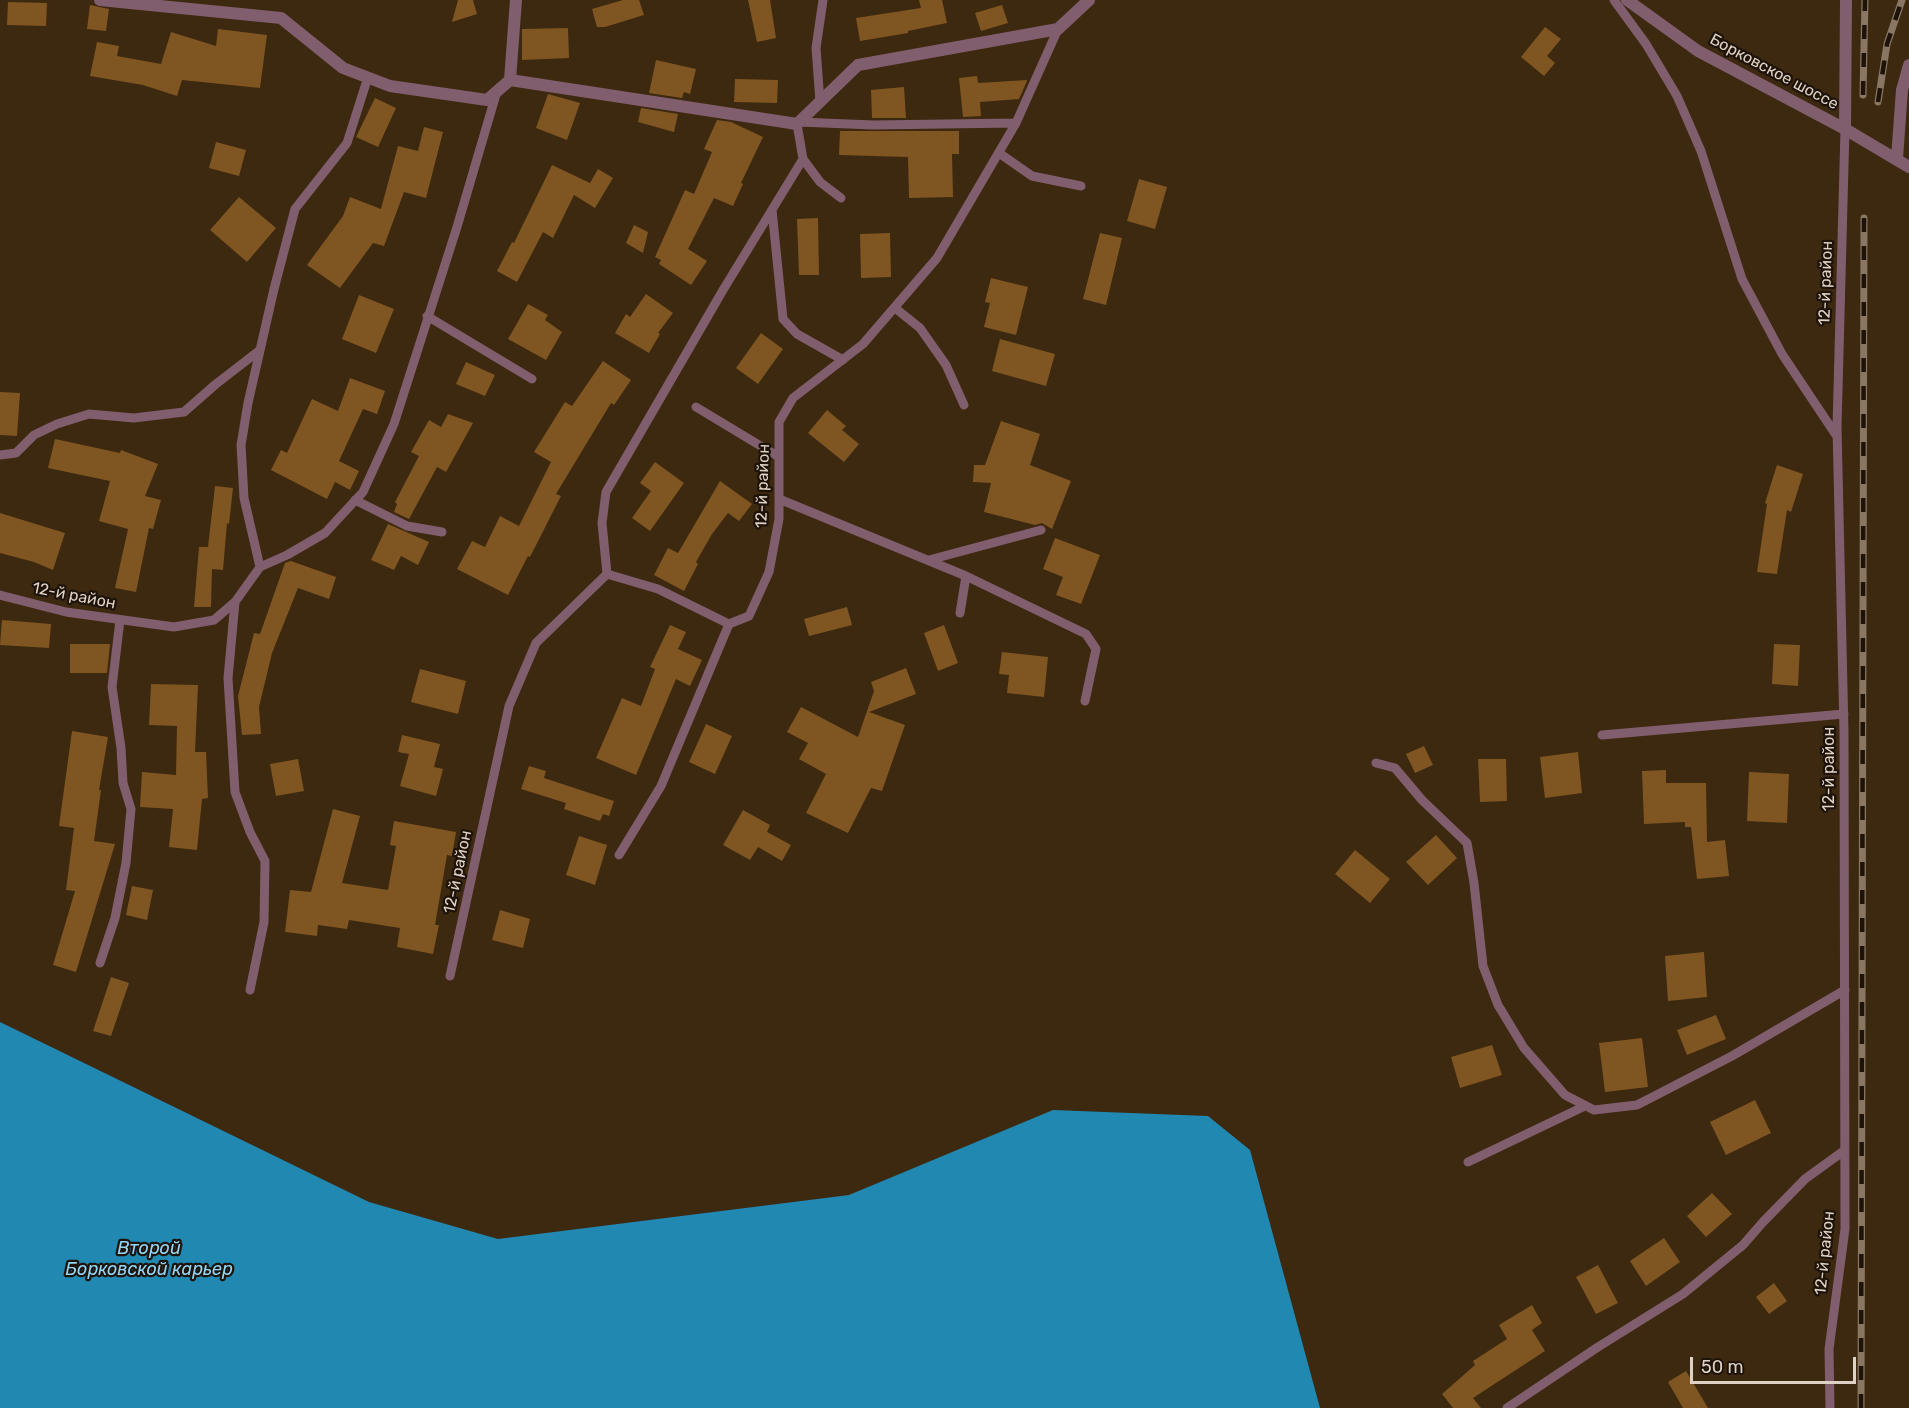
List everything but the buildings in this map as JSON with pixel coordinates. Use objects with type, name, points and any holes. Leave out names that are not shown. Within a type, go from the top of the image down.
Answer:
[{"type":"street","points":[[99,0],[281,18],[343,68],[368,78],[390,86],[487,100],[510,80],[516,0]]},
{"type":"street","points":[[510,80],[798,123],[858,65],[1058,29],[1089,0]]},
{"type":"street","name":"Борковское шоссе","points":[[1628,0],[1698,51],[1845,129],[1909,167]]},
{"type":"street","points":[[1845,129],[1846,0]]},
{"type":"street","points":[[1897,158],[1902,90],[1909,65]]},
{"type":"lane","points":[[820,102],[816,48],[823,0]]},
{"type":"lane","points":[[1614,0],[1646,44],[1677,96],[1701,151],[1742,279],[1782,354],[1837,437]]},
{"type":"lane","name":"12-й район","points":[[729,624],[749,616],[768,572],[780,519],[779,422],[793,398],[863,344],[937,258],[1016,123],[1058,29]]},
{"type":"lane","points":[[368,78],[348,143],[295,209],[248,403],[241,445],[244,498],[260,567],[287,555],[325,533],[363,492],[393,424],[457,227],[497,91]]},
{"type":"lane","points":[[841,198],[820,182],[803,159],[798,123],[873,125],[1016,123]]},
{"type":"lane","name":"12-й район","points":[[1830,1408],[1829,1349],[1845,1229],[1844,714],[1837,437],[1845,129]]},
{"type":"lane","points":[[999,153],[1032,176],[1081,186]]},
{"type":"lane","points":[[619,855],[661,786],[729,624],[658,589],[607,574],[602,523],[606,492],[803,159]]},
{"type":"lane","points":[[772,210],[783,319],[797,334],[843,360]]},
{"type":"lane","points":[[895,308],[920,328],[933,346],[946,365],[964,405]]},
{"type":"lane","points":[[427,316],[532,379]]},
{"type":"lane","points":[[0,454],[16,453],[34,435],[57,424],[89,414],[134,417],[184,412],[260,350]]},
{"type":"lane","points":[[696,407],[779,457]]},
{"type":"lane","points":[[779,499],[966,576],[1086,633],[1096,649],[1085,701]]},
{"type":"lane","points":[[356,500],[407,526],[442,532]]},
{"type":"lane","points":[[929,560],[1041,530]]},
{"type":"lane","name":"12-й район","points":[[0,595],[66,612],[174,627],[214,620],[235,602],[260,567]]},
{"type":"lane","name":"12-й район","points":[[450,976],[509,706],[536,644],[607,574]]},
{"type":"lane","points":[[960,613],[966,576]]},
{"type":"lane","points":[[235,602],[228,678],[235,792],[249,832],[265,861],[264,922],[250,990]]},
{"type":"lane","points":[[100,963],[115,918],[126,863],[131,809],[123,783],[121,748],[112,687],[120,620]]},
{"type":"lane","points":[[1602,735],[1844,714]]},
{"type":"lane","points":[[1376,763],[1395,768],[1422,800],[1467,843],[1483,966],[1498,1005],[1524,1048],[1565,1095],[1585,1106],[1594,1110],[1637,1105],[1732,1056],[1845,990]]},
{"type":"lane","points":[[1468,1162],[1585,1106]]},
{"type":"lane","points":[[1507,1408],[1683,1294],[1743,1245],[1805,1179],[1845,1150]]},
{"type":"water","name":"Второй Борковской карьер","points":[[0,1022],[369,1202],[498,1239],[849,1195],[1053,1110],[1208,1116],[1250,1150],[1320,1408],[0,1408]]},
{"type":"railway","points":[[1863,95],[1865,0]]},
{"type":"railway","points":[[1878,102],[1887,44],[1902,0]]},
{"type":"railway","points":[[1861,1408],[1864,218]]}]
